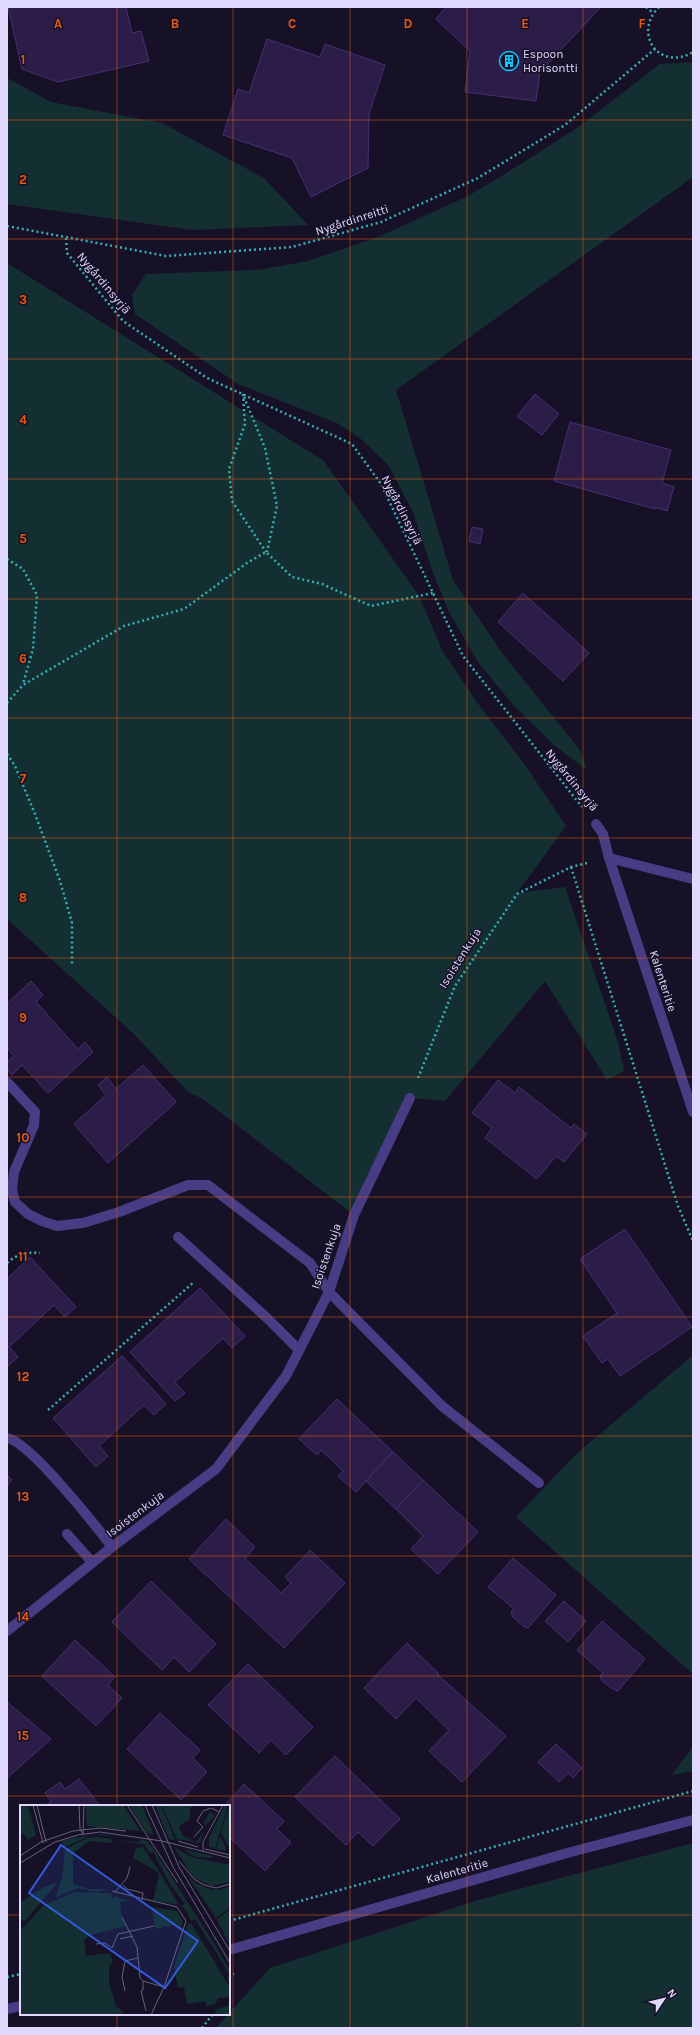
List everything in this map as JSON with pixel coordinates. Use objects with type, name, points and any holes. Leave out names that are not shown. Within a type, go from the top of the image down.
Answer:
[{"type":"street","name":"Kalenteritie","points":[[596,824],[603,834],[609,858],[693,1112]]},
{"type":"street","points":[[609,858],[693,879]]},
{"type":"street","points":[[7,1082],[35,1112],[34,1125],[14,1172],[12,1190],[15,1202],[28,1214],[57,1226],[83,1223],[119,1212],[188,1184],[208,1185],[310,1263],[329,1292],[442,1406],[539,1484]]},
{"type":"street","name":"Isoistenkuja","points":[[7,1631],[92,1562],[216,1468],[286,1376],[329,1292],[354,1215],[410,1098]]},
{"type":"street","points":[[178,1237],[267,1318],[299,1350]]},
{"type":"street","points":[[7,1438],[28,1451],[91,1519],[112,1547]]},
{"type":"street","points":[[67,1534],[92,1562]]},
{"type":"street","name":"Kalenteritie","points":[[230,1950],[571,1852],[693,1820]]},
{"type":"street","points":[[7,2009],[20,2006]]},
{"type":"path","points":[[646,7],[653,13]]},
{"type":"path","points":[[659,7],[653,13],[648,27],[648,37],[655,50],[666,56],[676,58],[686,56],[693,52]]},
{"type":"path","name":"Nygårdinreitti","points":[[7,226],[166,256],[292,248],[381,222],[478,178],[565,125],[655,50]]},
{"type":"path","name":"Nygårdinsyrjä","points":[[66,238],[68,253],[123,321],[207,378],[352,444],[381,484],[463,656],[596,824]]},
{"type":"path","points":[[243,394],[245,424],[229,469],[232,501],[266,552],[292,577],[322,584],[370,606],[433,593]]},
{"type":"path","points":[[7,703],[23,685],[124,626],[184,609],[247,563],[266,552],[278,506],[265,448],[243,394]]},
{"type":"path","points":[[7,559],[23,569],[37,595],[33,649],[23,685]]},
{"type":"path","points":[[7,754],[15,766],[35,814],[60,882],[72,923],[72,964]]},
{"type":"path","name":"Isoistenkuja","points":[[410,1098],[455,986],[517,894],[571,867],[609,858]]},
{"type":"path","points":[[571,867],[678,1206],[693,1241]]},
{"type":"path","points":[[7,1263],[13,1258],[26,1252],[40,1253]]},
{"type":"path","points":[[48,1410],[211,1268]]},
{"type":"path","points":[[230,1921],[693,1791]]},
{"type":"path","points":[[7,1977],[20,1974]]},
{"type":"path","points":[[202,2028],[212,2015]]},
{"type":"green space","points":[[693,62],[693,177],[396,390],[453,580],[502,653],[580,750],[587,770],[555,746],[515,707],[478,662],[449,612],[432,570],[413,512],[388,465],[360,438],[337,423],[238,384],[135,314],[132,295],[146,274],[258,270],[308,261],[378,237],[468,196],[521,164],[577,128],[660,64]]},
{"type":"green space","points":[[7,78],[51,102],[162,123],[264,178],[308,225],[192,230],[7,204]]},
{"type":"green space","points":[[7,263],[324,461],[419,596],[442,650],[476,701],[525,765],[566,826],[517,893],[565,887],[618,1042],[624,1071],[607,1080],[545,981],[445,1101],[410,1098],[354,1215],[203,1099],[188,1092],[134,1034],[7,919]]},
{"type":"green space","points":[[693,1355],[693,1674],[516,1517],[574,1456]]},
{"type":"green space","points":[[693,1746],[693,1771],[672,1775]]},
{"type":"green space","points":[[693,1843],[693,2028],[216,2028],[228,2015],[230,2015],[230,2012],[270,1968],[478,1900]]},
{"type":"building","points":[[8,7],[126,7],[132,33],[141,31],[149,61],[58,82],[22,69]]},
{"type":"building","name":"Espoon Horisontti","points":[[446,7],[601,7],[540,72],[536,101],[465,92],[470,51],[436,19]]},
{"type":"building","points":[[267,39],[320,57],[325,44],[385,65],[369,114],[368,168],[311,197],[292,158],[223,135],[238,89],[249,93]]},
{"type":"building","points":[[535,394],[559,414],[542,435],[517,416]]},
{"type":"building","points":[[570,422],[671,450],[662,483],[674,487],[667,511],[554,481]]},
{"type":"building","points":[[472,527],[483,529],[480,544],[469,541]]},
{"type":"building","points":[[523,593],[589,653],[563,681],[498,622]]},
{"type":"building","points":[[31,981],[43,995],[36,1002],[78,1049],[85,1042],[93,1052],[48,1093],[22,1065],[12,1075],[7,1069],[7,1062],[14,1056],[7,1048],[7,1004]]},
{"type":"building","points":[[143,1065],[176,1102],[108,1163],[74,1124],[106,1095],[98,1085],[107,1077],[116,1089]]},
{"type":"building","points":[[498,1080],[515,1093],[519,1087],[571,1128],[574,1124],[587,1134],[564,1162],[556,1156],[537,1179],[485,1138],[492,1128],[472,1113]]},
{"type":"building","points":[[625,1229],[692,1327],[620,1376],[608,1359],[602,1363],[583,1336],[617,1313],[580,1259]]},
{"type":"building","points":[[30,1257],[76,1307],[65,1317],[54,1305],[9,1347],[18,1357],[7,1367],[7,1279]]},
{"type":"building","points":[[200,1288],[245,1336],[232,1348],[223,1338],[175,1382],[185,1393],[175,1401],[130,1352]]},
{"type":"building","points":[[122,1356],[166,1404],[154,1415],[144,1405],[99,1446],[108,1456],[96,1467],[53,1418]]},
{"type":"building","points":[[337,1399],[393,1452],[356,1492],[338,1476],[343,1471],[321,1450],[317,1455],[299,1439]]},
{"type":"building","points":[[393,1452],[423,1480],[396,1509],[366,1481]]},
{"type":"building","points":[[7,1475],[12,1480],[7,1486]]},
{"type":"building","points":[[423,1480],[478,1532],[438,1574],[411,1549],[423,1536],[396,1509]]},
{"type":"building","points":[[226,1519],[255,1547],[245,1558],[281,1593],[291,1583],[285,1577],[310,1550],[345,1583],[284,1648],[189,1559]]},
{"type":"building","points":[[513,1558],[556,1595],[528,1628],[523,1626],[513,1617],[511,1612],[514,1609],[488,1587]]},
{"type":"building","points":[[151,1581],[216,1644],[189,1672],[174,1657],[162,1670],[112,1622]]},
{"type":"building","points":[[564,1601],[586,1621],[568,1642],[545,1621]]},
{"type":"building","points":[[602,1621],[645,1659],[618,1691],[602,1681],[600,1676],[603,1673],[577,1650]]},
{"type":"building","points":[[75,1640],[115,1677],[108,1685],[122,1698],[96,1726],[42,1676]]},
{"type":"building","points":[[407,1643],[439,1674],[438,1675],[506,1736],[462,1782],[429,1751],[449,1730],[416,1698],[396,1719],[364,1688]]},
{"type":"building","points":[[248,1664],[313,1727],[286,1755],[271,1740],[259,1753],[208,1705]]},
{"type":"building","points":[[7,1702],[51,1739],[7,1778]]},
{"type":"building","points":[[160,1713],[200,1750],[193,1758],[207,1772],[181,1800],[127,1749]]},
{"type":"building","points":[[556,1744],[582,1768],[573,1778],[568,1773],[559,1782],[538,1762]]},
{"type":"building","points":[[335,1756],[400,1819],[373,1846],[358,1832],[346,1845],[295,1797]]},
{"type":"building","points":[[79,1779],[99,1805],[46,1805],[51,1801],[45,1793],[60,1782],[65,1789]]},
{"type":"building","points":[[244,1784],[284,1821],[277,1829],[291,1842],[265,1871],[230,1838],[230,1805],[225,1805]]},
{"type":"place","name":"Espoon Horisontti","points":[[509,61]]}]
